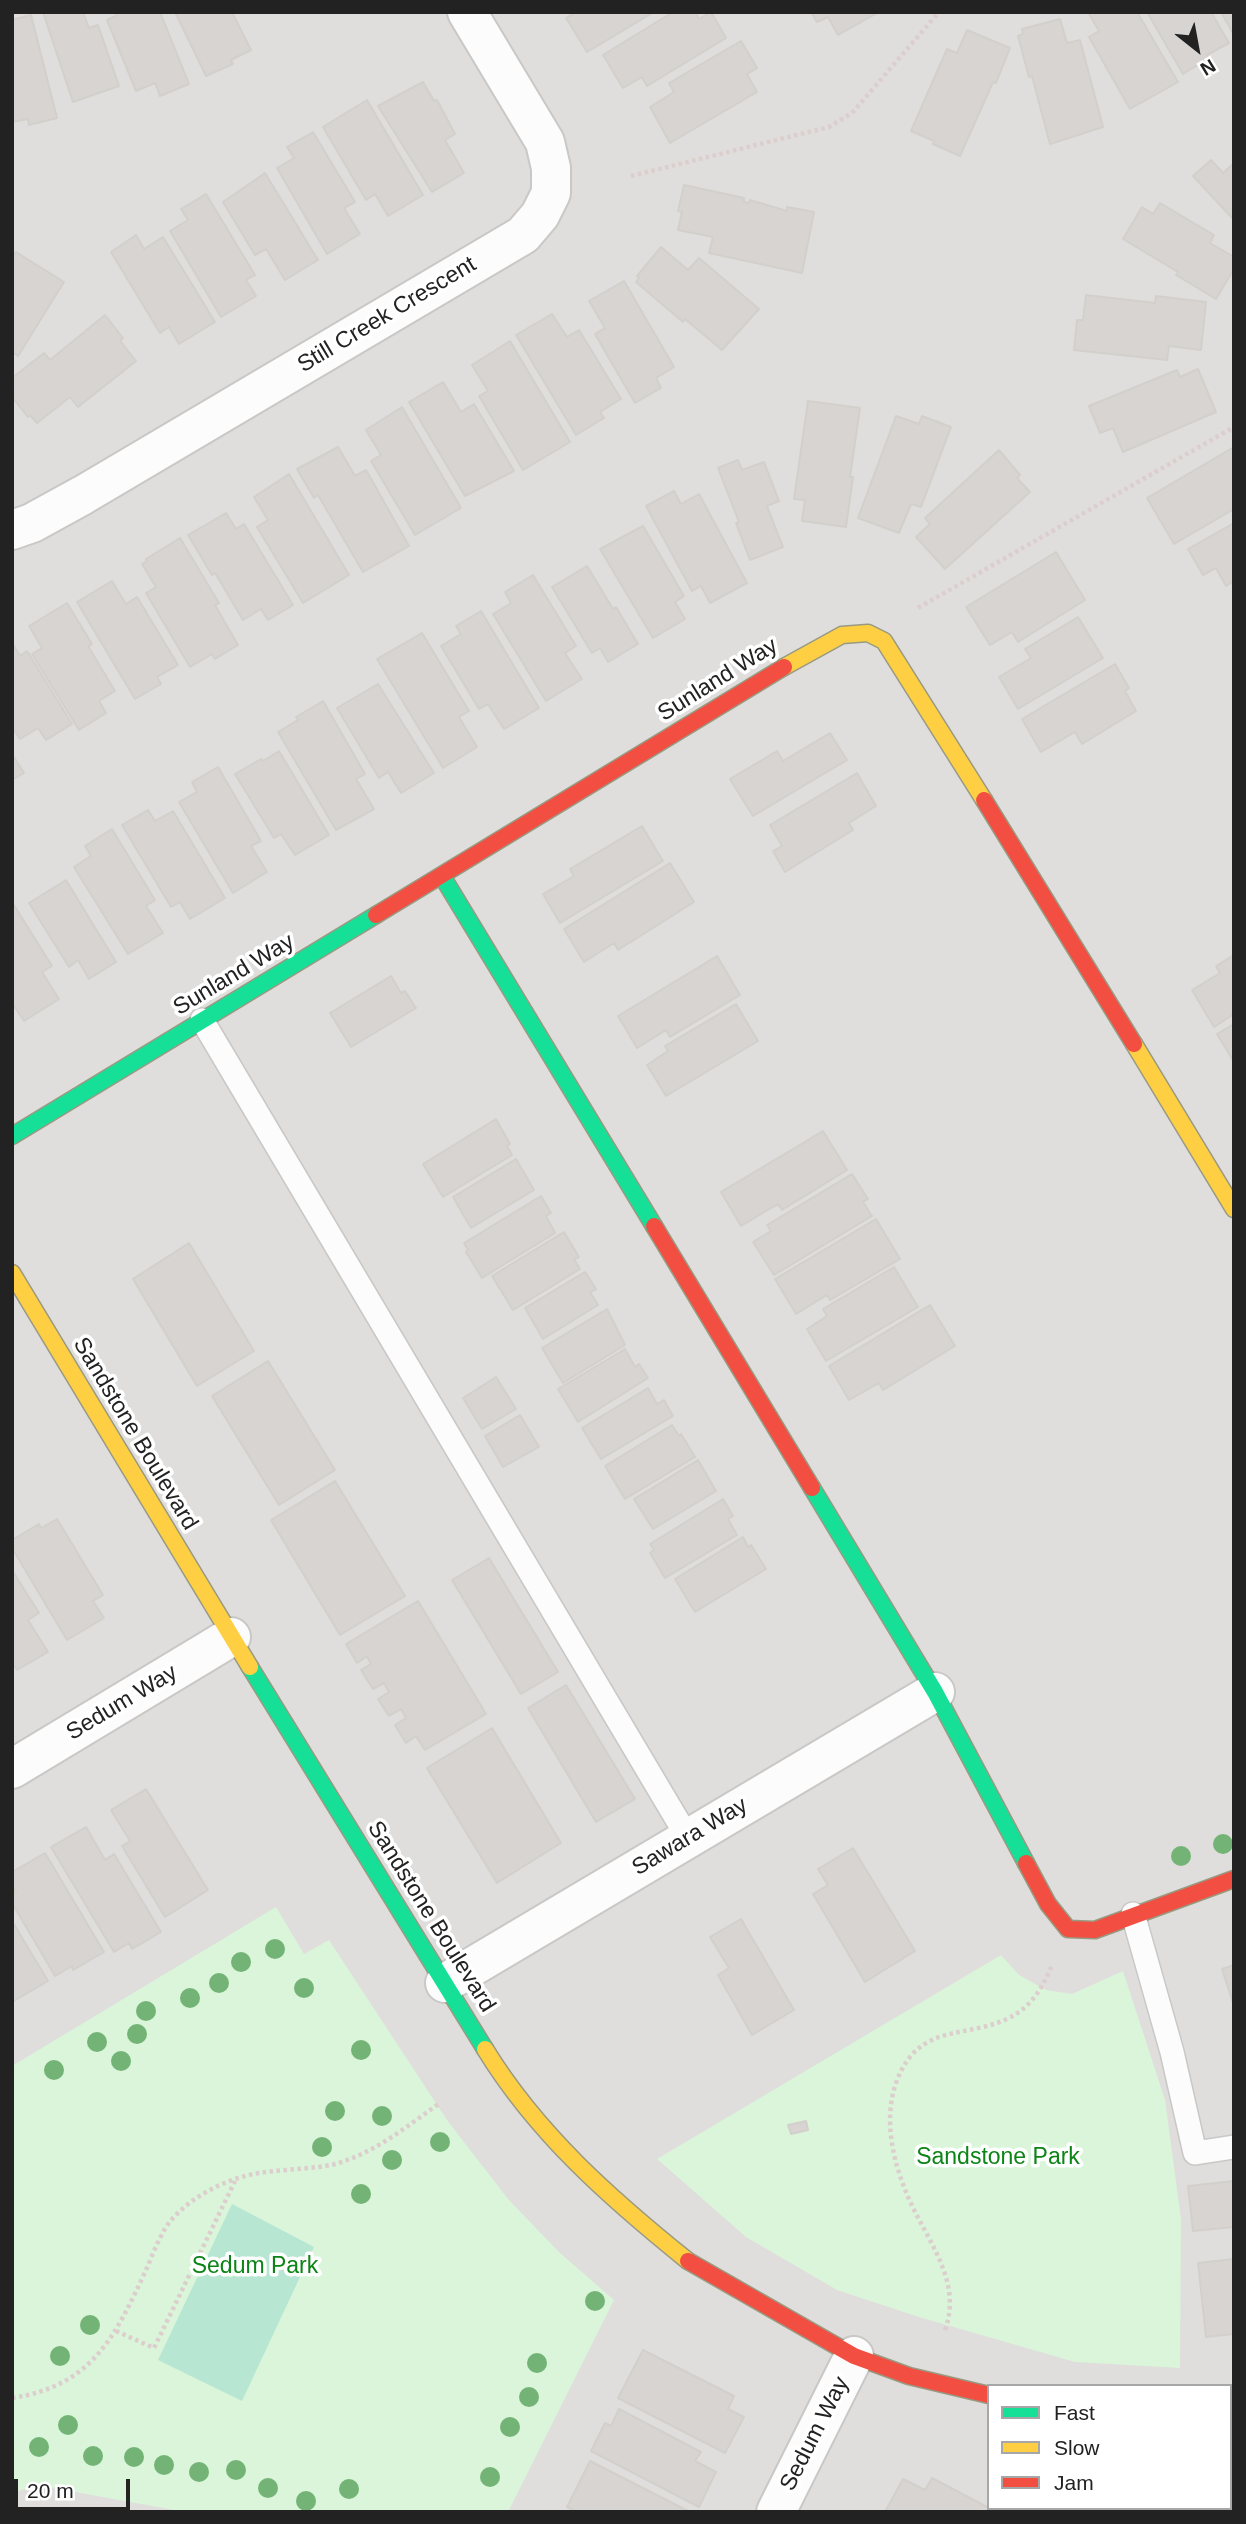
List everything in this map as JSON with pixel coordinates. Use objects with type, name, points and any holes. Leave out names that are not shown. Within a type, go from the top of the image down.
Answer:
[{"type":"street","name":"Still Creek Crescent","points":[[19,518],[83,495],[523,235],[540,215],[551,193],[551,168],[545,142],[467,12]]},
{"type":"street","name":"Sunland Way","points":[[12,1136],[814,649],[842,635],[868,633],[884,641],[892,653],[1234,1209]]},
{"type":"street","points":[[442,876],[935,1692],[1048,1904],[1068,1929],[1095,1930],[1234,1879]]},
{"type":"street","name":"Sandstone Boulevard","points":[[12,1273],[231,1637],[494,2064],[540,2123],[622,2208],[691,2263],[854,2356],[909,2376],[987,2395]]},
{"type":"street","name":"Sedum Way","points":[[12,1769],[231,1637]]},
{"type":"street","name":"Sawara Way","points":[[445,1983],[935,1692]]},
{"type":"street","name":"Sedum Way","points":[[776,2512],[854,2356]]},
{"type":"lane","points":[[202,1020],[688,1838]]},
{"type":"lane","points":[[1133,1914],[1172,2052],[1195,2152],[1234,2147]]},
{"type":"path","points":[[631,176],[829,127],[852,113],[939,12]]},
{"type":"path","points":[[918,608],[1234,427]]},
{"type":"path","points":[[945,2330],[951,2302],[945,2270],[914,2209],[900,2173],[890,2135],[891,2101],[897,2079],[914,2053],[929,2039],[1001,2020],[1017,2013],[1030,2002],[1046,1979],[1068,1929]]},
{"type":"path","points":[[12,2398],[34,2395],[69,2380],[96,2358],[116,2331],[171,2220],[193,2200],[236,2180],[264,2172],[334,2164],[358,2156],[379,2146],[440,2103]]},
{"type":"path","points":[[116,2331],[154,2348],[236,2180]]},
{"type":"shaded area","points":[[12,12],[1234,12],[1234,2512],[12,2512]]},
{"type":"green space","name":"Sedum Park","points":[[276,1907],[304,1954],[329,1940],[447,2120],[508,2199],[559,2252],[614,2300],[508,2512],[185,2512],[37,2485],[12,2493],[12,2066]]},
{"type":"green space","name":"Sandstone Park","points":[[1001,1955],[1019,1975],[1046,1990],[1072,1994],[1123,1971],[1165,2100],[1181,2219],[1180,2368],[1075,2362],[837,2290],[746,2237],[657,2159]]},
{"type":"green space","points":[[232,2204],[314,2247],[242,2401],[158,2360]]},
{"type":"green space","points":[[1232,2500],[1234,2512],[1073,2512],[1232,2510]]},
{"type":"building","points":[[43,12],[83,12],[89,28],[98,25],[119,86],[73,102]]},
{"type":"building","points":[[115,12],[160,12],[189,84],[160,96],[155,83],[136,91],[107,20],[116,16]]},
{"type":"building","points":[[175,12],[232,12],[251,50],[231,60],[233,64],[206,76]]},
{"type":"building","points":[[576,12],[654,12],[587,52],[566,18]]},
{"type":"building","points":[[673,12],[695,12],[699,19],[711,12],[726,38],[647,86],[642,77],[623,88],[603,55]]},
{"type":"building","points":[[811,12],[879,12],[838,35],[828,17],[817,22]]},
{"type":"building","points":[[1088,12],[1137,12],[1178,82],[1130,109],[1089,37],[1099,31]]},
{"type":"building","points":[[1147,12],[1211,12],[1229,43],[1207,55],[1209,58],[1183,74]]},
{"type":"building","points":[[1221,12],[1234,12],[1234,35]]},
{"type":"building","points":[[31,15],[57,118],[29,125],[28,119],[12,122],[12,20]]},
{"type":"building","points":[[1060,19],[1067,43],[1080,40],[1103,127],[1050,144],[1018,36],[1023,34],[1022,29]]},
{"type":"building","points":[[967,30],[1010,48],[960,156],[911,131],[947,49],[957,53]]},
{"type":"building","points":[[741,41],[757,68],[747,74],[757,92],[670,143],[650,107],[674,92],[669,83]]},
{"type":"building","points":[[423,82],[434,101],[437,100],[455,134],[445,140],[464,173],[432,192],[378,106]]},
{"type":"building","points":[[367,100],[423,195],[388,216],[375,194],[366,200],[323,127]]},
{"type":"building","points":[[313,132],[355,202],[344,208],[360,234],[327,254],[277,168],[294,158],[287,147]]},
{"type":"building","points":[[1211,160],[1223,173],[1234,163],[1234,220],[1193,176]]},
{"type":"building","points":[[265,173],[318,260],[285,280],[266,249],[255,255],[223,202]]},
{"type":"building","points":[[684,185],[787,211],[787,207],[814,212],[802,273],[709,253],[713,237],[678,230],[682,212],[678,211]]},
{"type":"building","points":[[206,194],[255,275],[246,280],[256,296],[221,317],[170,231],[188,220],[181,209]]},
{"type":"building","points":[[1160,203],[1214,235],[1210,243],[1234,257],[1234,269],[1216,299],[1123,239],[1142,207],[1153,214]]},
{"type":"building","points":[[136,235],[144,249],[163,237],[215,322],[179,344],[169,327],[160,333],[111,252]]},
{"type":"building","points":[[661,247],[688,270],[699,258],[759,309],[722,350],[685,319],[683,322],[636,282],[639,278],[637,276]]},
{"type":"building","points":[[16,252],[64,282],[18,356],[12,352],[12,258]]},
{"type":"building","points":[[624,281],[674,367],[656,378],[661,388],[635,403],[595,334],[605,328],[589,301]]},
{"type":"building","points":[[1086,295],[1155,303],[1156,296],[1206,302],[1201,350],[1169,346],[1167,360],[1074,350],[1077,320],[1083,320]]},
{"type":"building","points":[[552,314],[567,337],[579,330],[621,399],[600,412],[604,418],[576,435],[516,335]]},
{"type":"building","points":[[105,315],[136,361],[78,407],[70,397],[37,423],[30,415],[28,417],[12,397],[12,378],[44,353],[50,360]]},
{"type":"building","points":[[510,341],[570,442],[523,470],[479,396],[488,391],[472,365]]},
{"type":"building","points":[[1198,369],[1216,412],[1123,452],[1113,428],[1100,433],[1089,406],[1177,370],[1180,377]]},
{"type":"building","points":[[443,382],[461,412],[474,404],[514,471],[465,496],[409,402]]},
{"type":"building","points":[[808,401],[860,408],[846,527],[802,521],[805,500],[794,499]]},
{"type":"building","points":[[402,407],[461,508],[415,535],[371,461],[381,455],[366,430]]},
{"type":"building","points":[[896,416],[919,424],[922,416],[951,427],[921,507],[911,504],[899,533],[858,518]]},
{"type":"building","points":[[338,447],[355,476],[366,470],[409,546],[363,572],[318,495],[314,498],[297,469]]},
{"type":"building","points":[[1234,447],[1234,509],[1174,544],[1147,498]]},
{"type":"building","points":[[999,450],[1020,475],[1017,478],[1030,492],[945,569],[916,537],[930,524],[925,518]]},
{"type":"building","points":[[738,460],[742,470],[764,462],[779,501],[767,506],[783,547],[750,560],[718,468]]},
{"type":"building","points":[[289,474],[349,575],[303,603],[257,527],[268,520],[254,497]]},
{"type":"building","points":[[674,491],[681,504],[699,494],[747,583],[710,603],[701,586],[692,591],[646,506]]},
{"type":"building","points":[[226,513],[236,529],[244,524],[293,605],[268,620],[261,609],[243,620],[188,535]]},
{"type":"building","points":[[1234,523],[1234,581],[1226,586],[1216,568],[1203,575],[1188,549]]},
{"type":"building","points":[[643,526],[684,596],[675,602],[685,619],[653,638],[600,549]]},
{"type":"building","points":[[180,538],[219,603],[215,605],[238,645],[215,659],[212,654],[190,667],[146,593],[156,587],[142,564]]},
{"type":"building","points":[[1056,552],[1085,600],[1018,642],[1012,632],[990,645],[966,607]]},
{"type":"building","points":[[587,566],[638,644],[608,662],[600,648],[592,653],[552,587]]},
{"type":"building","points":[[533,575],[576,646],[565,653],[582,679],[546,701],[493,614],[511,603],[505,592]]},
{"type":"building","points":[[112,581],[126,604],[137,597],[178,665],[157,677],[161,684],[135,699],[77,602]]},
{"type":"building","points":[[67,603],[92,644],[88,646],[115,691],[99,701],[106,713],[79,730],[32,654],[42,648],[29,626]]},
{"type":"building","points":[[481,611],[539,708],[504,729],[488,704],[479,709],[441,646],[461,634],[456,626]]},
{"type":"building","points":[[1078,617],[1103,658],[1018,709],[999,677],[1031,658],[1025,649]]},
{"type":"building","points":[[422,633],[469,711],[459,717],[477,747],[443,768],[377,659]]},
{"type":"building","points":[[12,643],[20,656],[27,651],[72,724],[46,740],[38,728],[20,739],[12,727]]},
{"type":"building","points":[[1115,664],[1129,688],[1125,691],[1136,711],[1082,744],[1075,732],[1041,752],[1022,719]]},
{"type":"building","points":[[378,684],[434,773],[401,793],[388,772],[379,778],[337,708]]},
{"type":"building","points":[[323,701],[365,774],[356,779],[374,809],[336,830],[278,732],[298,720],[296,717]]},
{"type":"building","points":[[830,733],[847,760],[753,816],[730,779],[777,751],[783,761]]},
{"type":"building","points":[[279,751],[329,835],[295,855],[281,834],[274,838],[235,774]]},
{"type":"building","points":[[12,754],[24,773],[12,780]]},
{"type":"building","points":[[218,767],[261,841],[251,846],[267,872],[233,893],[179,802],[197,792],[192,782]]},
{"type":"building","points":[[857,773],[876,806],[849,823],[853,830],[785,872],[773,851],[782,846],[770,825]]},
{"type":"building","points":[[148,810],[155,821],[173,811],[225,898],[190,919],[180,902],[171,907],[122,825]]},
{"type":"building","points":[[642,826],[663,861],[560,923],[543,894],[574,876],[570,869]]},
{"type":"building","points":[[112,829],[155,900],[146,906],[163,933],[128,954],[74,867],[91,856],[85,846]]},
{"type":"building","points":[[670,863],[694,902],[618,950],[614,943],[584,962],[564,929]]},
{"type":"building","points":[[66,880],[116,962],[89,979],[78,960],[69,967],[29,903]]},
{"type":"building","points":[[12,902],[52,966],[42,972],[59,999],[24,1021],[12,1003]]},
{"type":"building","points":[[1234,955],[1234,1014],[1214,1027],[1192,990],[1220,973],[1216,966]]},
{"type":"building","points":[[717,956],[740,995],[670,1037],[666,1030],[637,1048],[618,1016]]},
{"type":"building","points":[[391,976],[401,993],[405,991],[416,1008],[351,1047],[330,1013]]},
{"type":"building","points":[[736,1004],[758,1041],[666,1096],[647,1065],[668,1051],[665,1046]]},
{"type":"building","points":[[1234,1024],[1234,1062],[1217,1034]]},
{"type":"building","points":[[496,1119],[510,1144],[507,1146],[512,1155],[443,1197],[423,1164]]},
{"type":"building","points":[[823,1131],[847,1170],[782,1210],[778,1204],[741,1226],[721,1192]]},
{"type":"building","points":[[516,1159],[534,1190],[471,1228],[453,1197]]},
{"type":"building","points":[[852,1174],[868,1199],[863,1202],[872,1216],[774,1275],[753,1242],[771,1231],[767,1225]]},
{"type":"building","points":[[541,1196],[551,1213],[546,1216],[555,1233],[482,1278],[466,1252],[468,1250],[464,1243]]},
{"type":"building","points":[[876,1219],[900,1259],[830,1300],[827,1295],[796,1314],[775,1279]]},
{"type":"building","points":[[564,1232],[579,1257],[574,1259],[580,1269],[513,1310],[492,1276]]},
{"type":"building","points":[[189,1243],[254,1351],[197,1386],[133,1279]]},
{"type":"building","points":[[894,1267],[918,1307],[826,1361],[807,1329],[827,1316],[823,1309]]},
{"type":"building","points":[[585,1272],[596,1289],[590,1292],[598,1305],[543,1339],[525,1308]]},
{"type":"building","points":[[930,1305],[955,1346],[883,1390],[879,1383],[849,1400],[829,1366]]},
{"type":"building","points":[[607,1309],[625,1345],[563,1383],[542,1348]]},
{"type":"building","points":[[625,1349],[635,1367],[639,1364],[648,1378],[578,1422],[558,1389]]},
{"type":"building","points":[[268,1361],[335,1470],[279,1505],[212,1396]]},
{"type":"building","points":[[496,1377],[516,1409],[482,1429],[463,1398]]},
{"type":"building","points":[[648,1388],[657,1404],[664,1400],[673,1416],[601,1459],[582,1428]]},
{"type":"building","points":[[520,1415],[539,1447],[503,1467],[485,1436]]},
{"type":"building","points":[[672,1425],[695,1457],[625,1499],[605,1466]]},
{"type":"building","points":[[698,1460],[716,1491],[653,1529],[634,1499]]},
{"type":"building","points":[[335,1481],[405,1596],[340,1635],[271,1520]]},
{"type":"building","points":[[723,1499],[733,1516],[728,1519],[737,1535],[665,1578],[650,1553],[654,1550],[650,1544]]},
{"type":"building","points":[[57,1519],[103,1595],[93,1601],[104,1618],[67,1640],[12,1548],[12,1540],[39,1524],[41,1528]]},
{"type":"building","points":[[743,1537],[766,1569],[695,1612],[675,1579]]},
{"type":"building","points":[[489,1558],[558,1672],[521,1694],[452,1580]]},
{"type":"building","points":[[12,1570],[39,1613],[28,1620],[48,1652],[17,1670],[12,1662]]},
{"type":"building","points":[[418,1601],[486,1714],[425,1750],[416,1736],[406,1743],[395,1725],[406,1718],[401,1709],[389,1716],[378,1699],[389,1692],[384,1683],[373,1689],[361,1670],[371,1664],[367,1656],[357,1663],[346,1644]]},
{"type":"building","points":[[566,1685],[635,1799],[596,1822],[528,1708]]},
{"type":"building","points":[[492,1728],[561,1843],[497,1883],[427,1768]]},
{"type":"building","points":[[146,1789],[208,1890],[165,1917],[122,1846],[130,1841],[111,1810]]},
{"type":"building","points":[[86,1827],[105,1860],[114,1854],[161,1932],[132,1949],[129,1943],[114,1952],[51,1847]]},
{"type":"building","points":[[853,1848],[915,1951],[865,1982],[813,1894],[828,1885],[818,1869]]},
{"type":"building","points":[[45,1853],[104,1952],[73,1970],[72,1966],[55,1976],[12,1903],[12,1895],[16,1892],[12,1885],[12,1872]]},
{"type":"building","points":[[741,1919],[794,2010],[752,2035],[718,1975],[729,1968],[710,1937]]},
{"type":"building","points":[[12,1921],[48,1981],[12,2002]]},
{"type":"building","points":[[1234,1965],[1234,2006],[1222,1969]]},
{"type":"building","points":[[806,2121],[808,2130],[791,2134],[788,2125]]},
{"type":"building","points":[[1234,2181],[1234,2227],[1193,2231],[1188,2186]]},
{"type":"building","points":[[1234,2259],[1234,2334],[1206,2337],[1198,2263]]},
{"type":"building","points":[[643,2350],[734,2396],[728,2409],[744,2417],[725,2453],[618,2398]]},
{"type":"building","points":[[619,2409],[701,2452],[695,2461],[716,2472],[699,2507],[591,2451],[605,2423],[611,2426]]},
{"type":"building","points":[[590,2461],[690,2512],[577,2512],[567,2507]]},
{"type":"building","points":[[932,2478],[987,2507],[987,2510],[997,2512],[885,2512],[903,2479],[925,2490]]},
{"type":"traffic: fast","points":[[442,876],[654,1226]]},
{"type":"traffic: fast","points":[[12,1136],[376,915]]},
{"type":"traffic: fast","points":[[812,1488],[935,1692],[1026,1863]]},
{"type":"traffic: fast","points":[[250,1667],[485,2049]]},
{"type":"traffic: slow","points":[[784,667],[842,635],[868,633],[884,641],[984,800]]},
{"type":"traffic: slow","points":[[1134,1044],[1234,1209]]},
{"type":"traffic: slow","points":[[12,1273],[250,1667]]},
{"type":"traffic: slow","points":[[485,2049],[528,2109],[577,2164],[631,2214],[688,2261]]},
{"type":"traffic: jam","points":[[376,915],[784,667]]},
{"type":"traffic: jam","points":[[984,800],[1134,1044]]},
{"type":"traffic: jam","points":[[654,1226],[812,1488]]},
{"type":"traffic: jam","points":[[1026,1863],[1048,1904],[1068,1929],[1095,1930],[1234,1879]]},
{"type":"traffic: jam","points":[[688,2261],[854,2356],[909,2376],[987,2395]]}]
